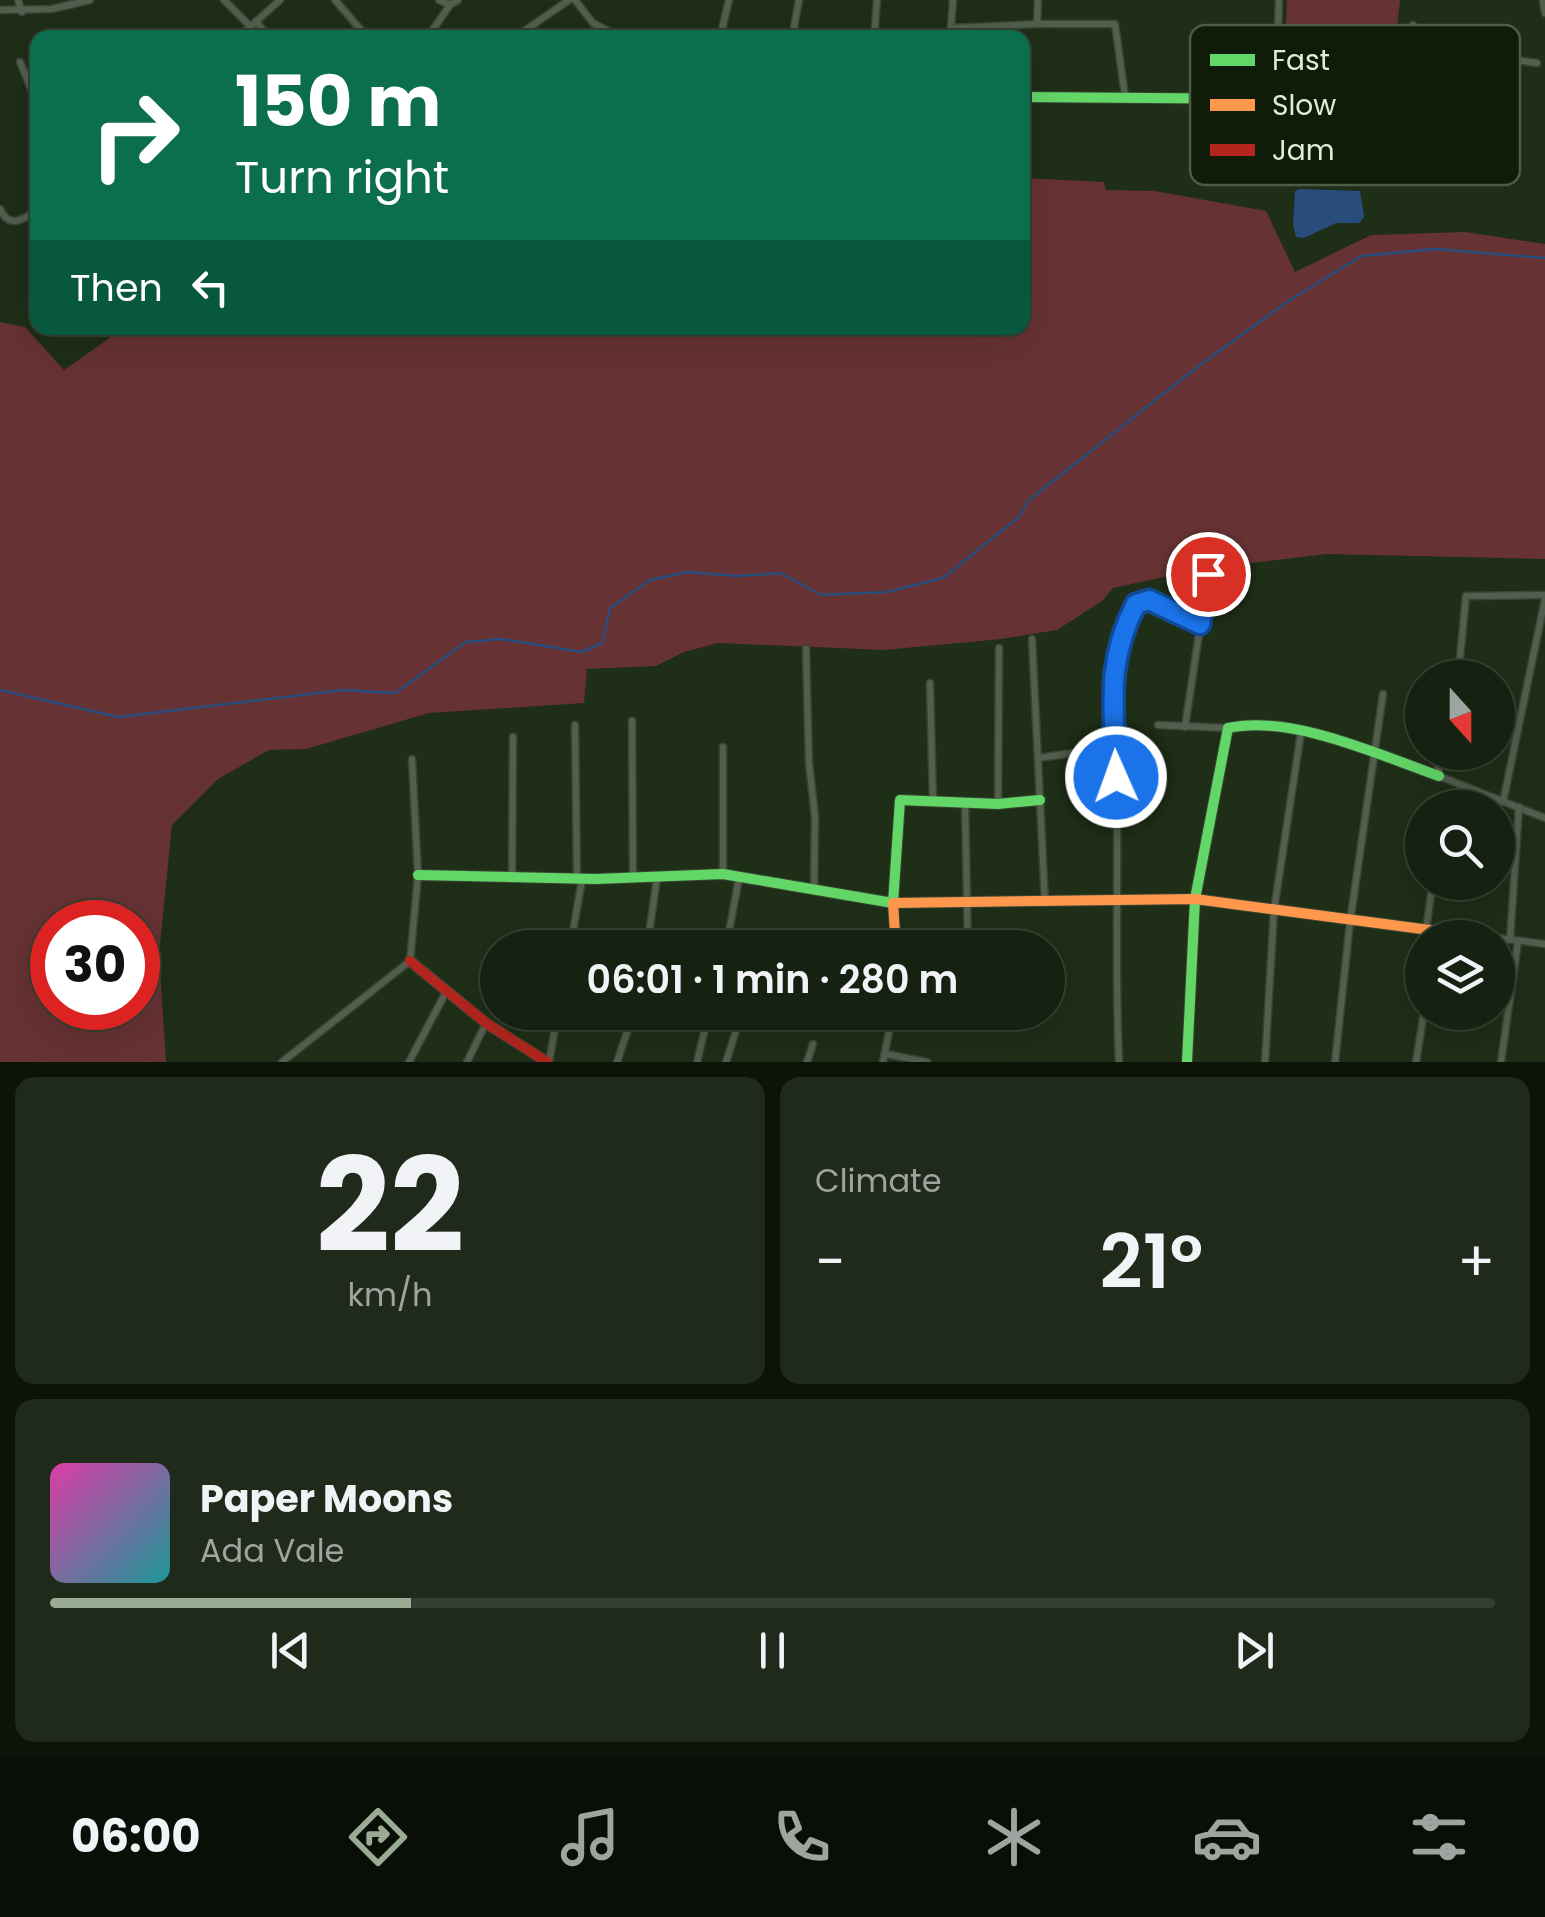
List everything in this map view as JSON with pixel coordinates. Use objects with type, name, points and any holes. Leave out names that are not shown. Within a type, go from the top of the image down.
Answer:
[{"type":"street","points":[[18,0],[22,12]]},
{"type":"street","points":[[0,10],[22,12],[90,0]]},
{"type":"street","points":[[224,0],[260,30]]},
{"type":"street","points":[[247,30],[280,0]]},
{"type":"street","points":[[335,0],[361,30]]},
{"type":"street","points":[[439,0],[450,5]]},
{"type":"street","points":[[433,30],[450,5],[458,0]]},
{"type":"street","points":[[526,30],[572,0],[593,23],[607,30]]},
{"type":"street","points":[[722,30],[730,0]]},
{"type":"street","points":[[793,30],[799,0]]},
{"type":"street","points":[[875,30],[877,0]]},
{"type":"street","points":[[953,0],[951,28],[1115,24],[1124,96]]},
{"type":"street","points":[[1037,24],[1038,0]]},
{"type":"street","points":[[1278,25],[1279,0]]},
{"type":"street","points":[[1542,0],[1545,13]]},
{"type":"street","points":[[1520,61],[1537,64]]},
{"type":"street","points":[[20,62],[30,85]]},
{"type":"street","points":[[1030,96],[1190,97]]},
{"type":"street","points":[[0,208],[4,218],[11,222],[30,215]]},
{"type":"street","points":[[1185,726],[1208,574]]},
{"type":"street","points":[[1460,660],[1466,596],[1473,593],[1545,597],[1505,790]]},
{"type":"street","points":[[1118,1062],[1114,659],[1136,604],[1149,600],[1200,624]]},
{"type":"street","points":[[1032,639],[1045,903]]},
{"type":"street","points":[[998,804],[999,648]]},
{"type":"street","points":[[806,650],[809,763],[815,817],[814,890]]},
{"type":"street","points":[[930,683],[932,801]]},
{"type":"street","points":[[1335,1062],[1350,922],[1384,694]]},
{"type":"street","points":[[632,721],[633,878]]},
{"type":"street","points":[[1158,724],[1228,728],[1245,722],[1301,732],[1374,753],[1473,790]]},
{"type":"street","points":[[573,930],[580,878],[575,725]]},
{"type":"street","points":[[1186,1062],[1195,898],[1228,728]]},
{"type":"street","points":[[1265,1062],[1274,910],[1301,732]]},
{"type":"street","points":[[512,877],[513,737]]},
{"type":"street","points":[[722,874],[723,746]]},
{"type":"street","points":[[1038,758],[1116,747]]},
{"type":"street","points":[[282,1062],[410,961],[418,874],[412,759]]},
{"type":"street","points":[[1439,770],[1439,776]]},
{"type":"street","points":[[895,930],[900,800],[998,804],[1040,800]]},
{"type":"street","points":[[964,801],[968,930]]},
{"type":"street","points":[[1515,806],[1545,818]]},
{"type":"street","points":[[1515,850],[1518,807]]},
{"type":"street","points":[[418,874],[580,878],[722,874],[893,903],[1195,898],[1405,929]]},
{"type":"street","points":[[650,930],[657,878]]},
{"type":"street","points":[[729,930],[739,878]]},
{"type":"street","points":[[1515,941],[1545,944]]},
{"type":"street","points":[[410,961],[480,1018]]},
{"type":"street","points":[[409,1062],[446,992]]},
{"type":"street","points":[[467,1062],[483,1030]]},
{"type":"street","points":[[495,1030],[530,1058],[548,1062],[554,1030]]},
{"type":"street","points":[[616,1062],[628,1030]]},
{"type":"street","points":[[697,1062],[705,1030]]},
{"type":"street","points":[[726,1062],[736,1030]]},
{"type":"street","points":[[889,1030],[884,1058],[927,1062]]},
{"type":"street","points":[[1416,1062],[1421,1030]]},
{"type":"street","points":[[1501,1062],[1504,1030]]},
{"type":"street","points":[[807,1062],[812,1044]]},
{"type":"shaded area","points":[[1287,0],[1400,0],[1397,25],[1286,25]]},
{"type":"shaded area","points":[[1030,178],[1104,182],[1106,190],[1155,191],[1266,211],[1295,272],[1371,235],[1465,232],[1545,244],[1545,559],[1327,554],[1201,569],[1113,588],[1102,601],[1057,630],[884,650],[718,643],[684,652],[656,666],[587,669],[584,703],[429,713],[306,749],[269,750],[218,779],[172,825],[160,944],[160,900],[30,900],[30,1030],[160,1030],[160,969],[166,1062],[0,1062],[0,322],[25,327],[64,370],[114,335],[1030,335]]},
{"type":"water","points":[[1295,191],[1360,191],[1364,217],[1359,223],[1336,223],[1304,238],[1296,237]]},
{"type":"waterway","points":[[0,690],[118,717],[343,690],[395,693],[466,642],[502,639],[582,652],[602,643],[610,608],[650,580],[687,572],[738,576],[780,573],[822,595],[887,592],[943,578],[1020,516],[1028,501],[1197,367],[1287,302],[1361,256],[1435,249],[1545,258]]},
{"type":"traffic: fast","points":[[1030,97],[1190,98]]},
{"type":"traffic: fast","points":[[1187,1062],[1195,899],[1228,728],[1253,725],[1307,731],[1439,776]]},
{"type":"traffic: fast","points":[[418,875],[595,879],[723,874],[893,903],[900,800],[998,804],[1040,800]]},
{"type":"traffic: slow","points":[[895,930],[893,903],[1195,899],[1405,927]]},
{"type":"traffic: jam","points":[[410,961],[486,1023],[547,1062]]},
{"type":"route","points":[[1116,777],[1112,680],[1114,659],[1130,615],[1143,599],[1200,624],[1208,574]]}]
